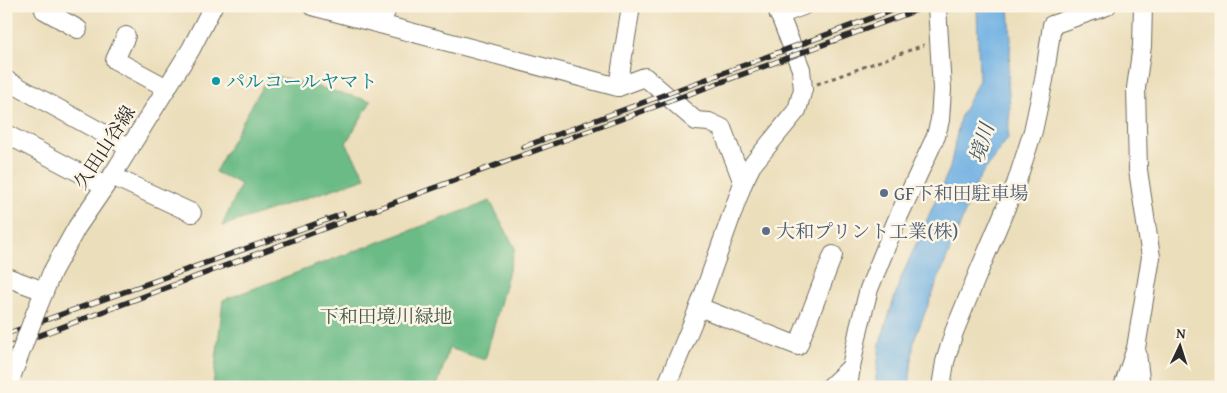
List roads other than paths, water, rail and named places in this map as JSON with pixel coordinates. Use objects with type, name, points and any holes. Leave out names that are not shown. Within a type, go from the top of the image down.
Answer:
[{"type":"street","name":"久田山谷線","points":[[11,381],[52,272],[77,227],[130,148],[191,49],[213,6]]},
{"type":"street","points":[[312,6],[618,87],[645,78],[696,121],[709,122],[722,128],[742,183]]},
{"type":"street","points":[[381,24],[388,6]]},
{"type":"street","points":[[618,87],[631,6]]},
{"type":"street","points":[[666,387],[699,307],[742,183],[752,165],[797,110],[803,89],[801,69],[777,11],[803,6]]},
{"type":"street","points":[[848,387],[859,328],[869,289],[896,222],[936,136],[940,120],[942,89],[936,6]]},
{"type":"street","points":[[941,387],[945,362],[954,332],[1016,184],[1033,131],[1044,80],[1052,25],[1107,6]]},
{"type":"street","points":[[1123,387],[1136,348],[1151,257],[1138,170],[1136,88],[1142,46],[1142,6]]},
{"type":"street","points":[[44,10],[64,13],[78,29]]},
{"type":"street","points":[[126,36],[115,60],[167,88]]},
{"type":"street","points":[[6,80],[130,148]]},
{"type":"street","points":[[6,134],[108,181],[192,213]]},
{"type":"street","points":[[699,307],[798,346],[833,256]]},
{"type":"street","points":[[6,277],[44,291]]},
{"type":"street","points":[[1136,348],[1141,387]]},
{"type":"street","points":[[830,387],[851,366]]},
{"type":"water","name":"境川","points":[[977,6],[1009,6],[1011,40],[1008,79],[1010,110],[1008,138],[978,180],[914,340],[909,387],[875,387],[880,343],[900,280],[950,168],[960,118],[979,80]]},
{"type":"railway","points":[[523,147],[904,6]]},
{"type":"railway","points":[[6,348],[928,6]]},
{"type":"railway","points":[[6,334],[343,214]]},
{"type":"place","name":"パルコールヤマト","points":[[216,81]]},
{"type":"place","name":"GF下和田駐車場","points":[[884,193]]},
{"type":"place","name":"大和プリント工業(株)","points":[[766,231]]},
{"type":"park label","name":"下和田境川緑地","points":[[386,316]]}]
